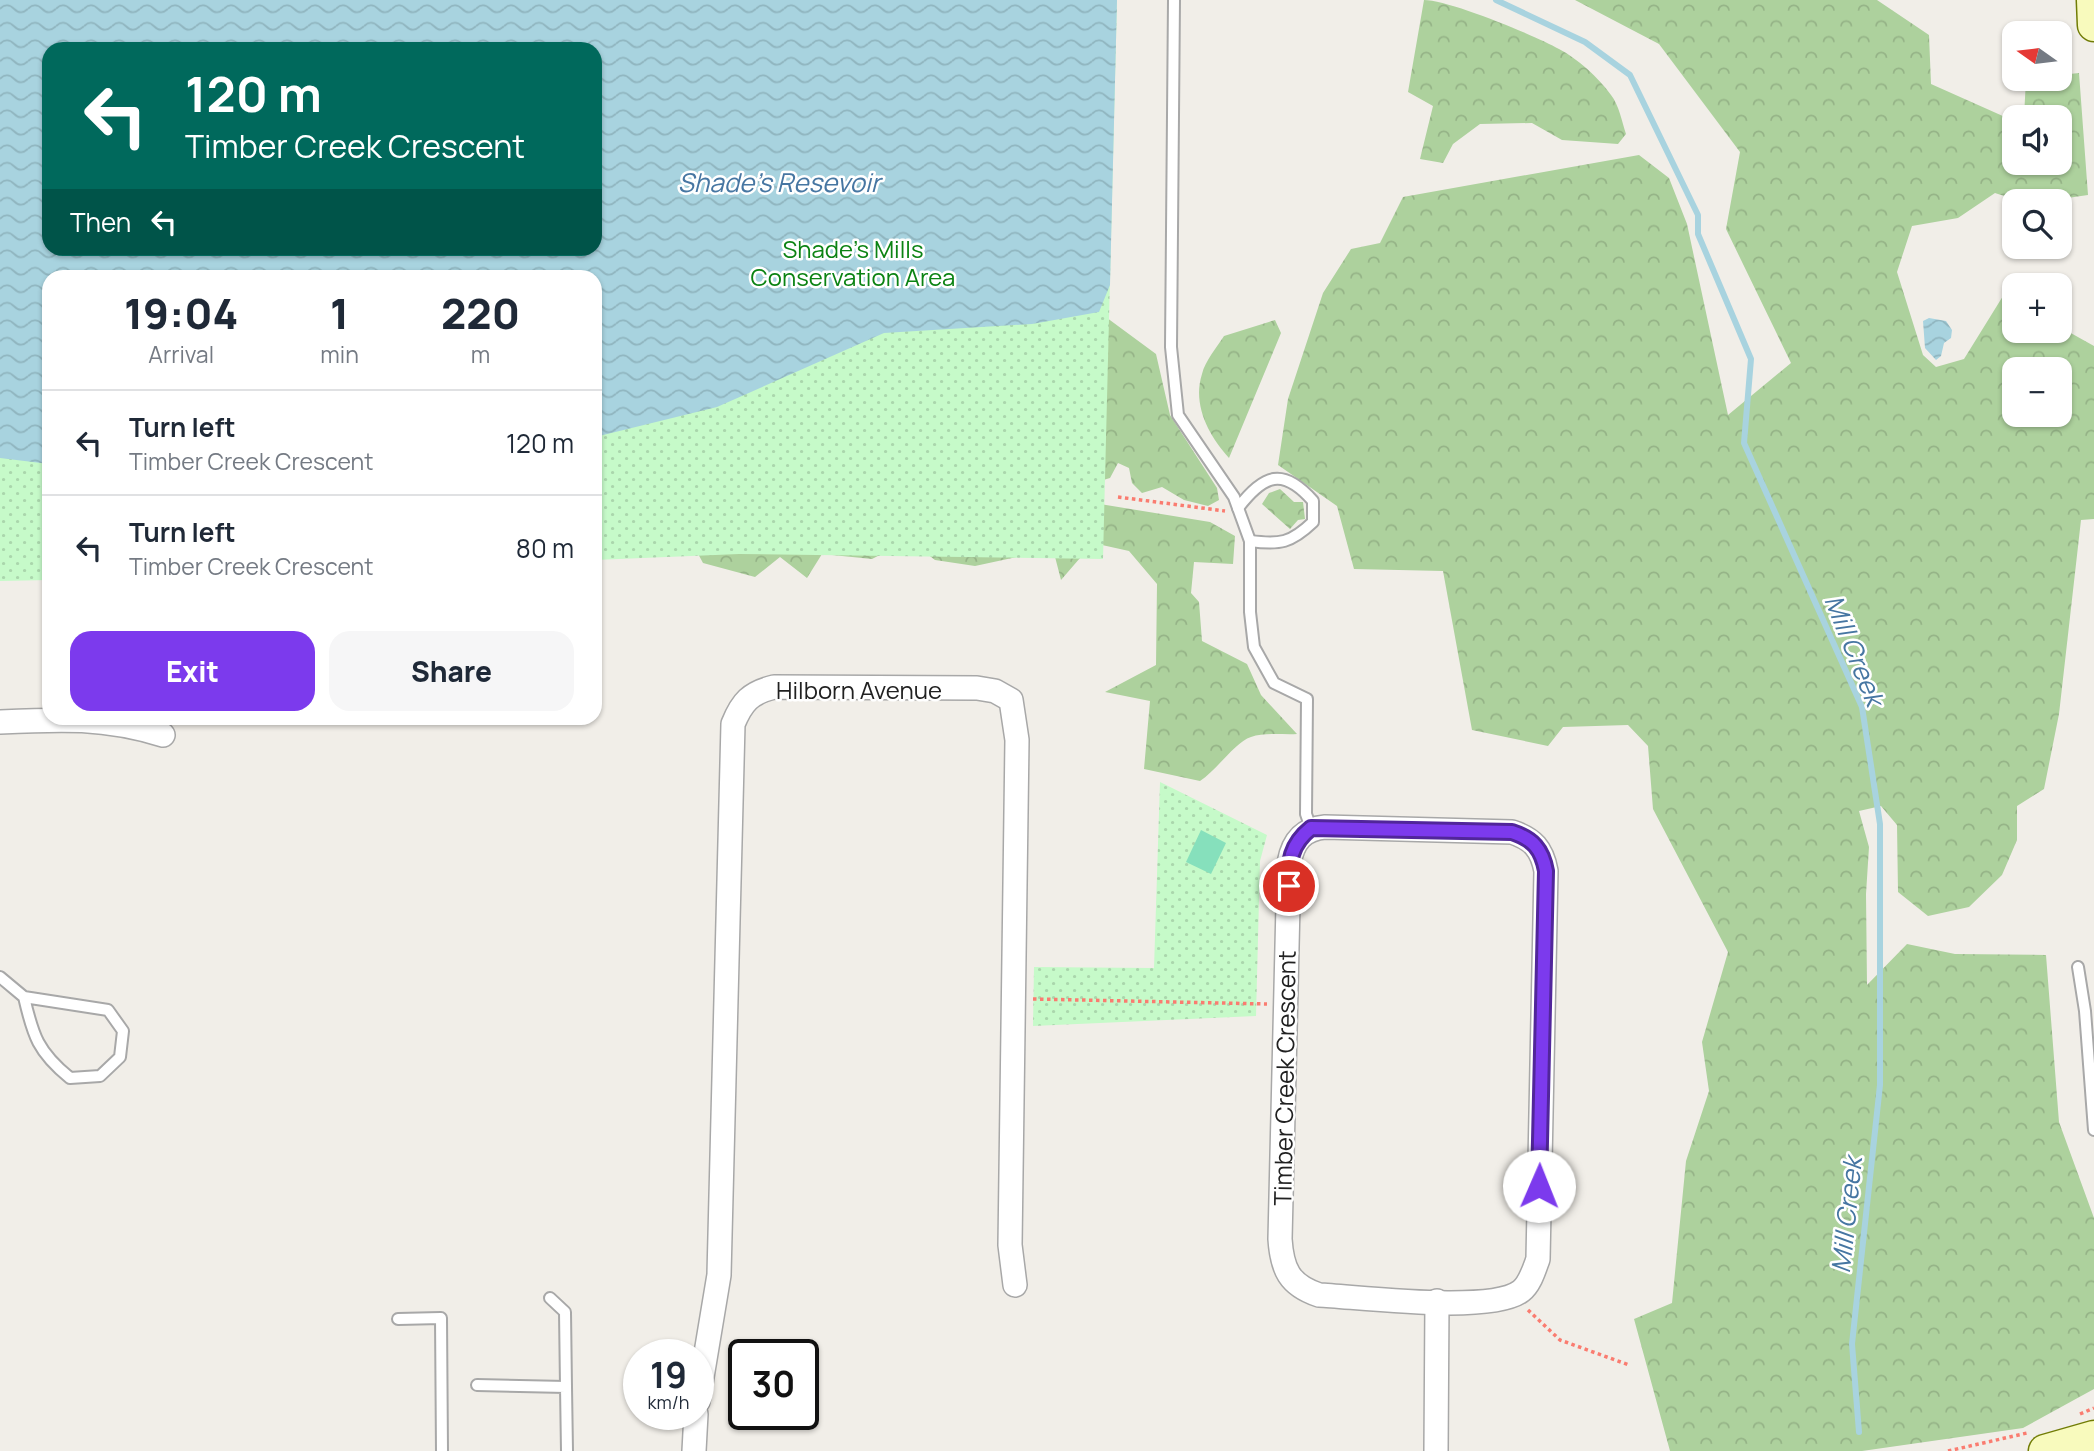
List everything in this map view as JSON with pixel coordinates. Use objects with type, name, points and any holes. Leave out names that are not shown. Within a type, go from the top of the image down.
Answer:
[{"type":"main road","points":[[2093,0],[2094,25]]},
{"type":"main road","points":[[2038,1441],[2086,1426]]},
{"type":"street","name":"Hilborn Avenue","points":[[708,1339],[719,1275],[733,724],[741,704],[755,692],[774,687],[977,688],[995,691],[1011,700],[1017,740],[1010,1244],[1015,1285]]},
{"type":"street","points":[[0,722],[42,720]]},
{"type":"street","points":[[130,725],[163,735]]},
{"type":"street","name":"Timber Creek Crescent","points":[[1311,828],[1299,838],[1289,863],[1280,1239],[1281,1259],[1287,1277],[1301,1290],[1319,1295],[1484,1304],[1514,1296]]},
{"type":"street","points":[[1311,828],[1512,832],[1534,842],[1543,855],[1546,871],[1538,1259],[1524,1289],[1514,1296]]},
{"type":"street","points":[[1436,1451],[1437,1301]]},
{"type":"street","points":[[694,1451],[695,1430]]},
{"type":"lane","points":[[1174,0],[1171,347],[1178,415],[1234,497],[1250,541],[1250,612],[1254,648],[1274,683],[1307,699],[1306,814],[1311,828]]},
{"type":"lane","points":[[1238,508],[1255,486],[1276,478],[1296,482],[1313,501],[1313,522],[1296,538],[1272,544],[1250,541]]},
{"type":"lane","points":[[2078,967],[2085,1012],[2094,1130]]},
{"type":"lane","points":[[0,977],[24,997],[108,1010],[123,1031],[120,1057],[100,1076],[69,1078],[47,1060],[31,1028],[24,997]]},
{"type":"lane","points":[[550,1298],[565,1312],[567,1451]]},
{"type":"lane","points":[[398,1319],[441,1318],[442,1451]]},
{"type":"lane","points":[[477,1385],[566,1387]]},
{"type":"path","points":[[1118,497],[1220,512],[1238,508]]},
{"type":"path","points":[[1014,998],[1286,1005]]},
{"type":"path","points":[[1514,1296],[1560,1339],[1629,1365]]},
{"type":"path","points":[[2086,1426],[2094,1408]]},
{"type":"path","points":[[1948,1451],[2038,1441]]},
{"type":"green space","name":"Shade’s Resevoir","points":[[0,0],[1117,0],[1103,559],[739,554],[602,560],[602,270],[42,270],[42,580],[0,581]]},
{"type":"green space","points":[[1424,0],[1492,19],[1566,53],[1587,69],[1614,99],[1626,134],[1618,144],[1562,140],[1532,123],[1480,124],[1453,144],[1443,163],[1420,159],[1433,106],[1408,92]]},
{"type":"green space","points":[[1575,0],[1877,0],[1929,35],[1931,84],[2002,116],[2002,175],[2072,175],[2072,105],[2025,105],[2025,91],[2072,91],[2072,74],[2079,73],[2088,195],[2072,197],[2072,189],[2002,189],[2002,195],[1995,193],[1958,218],[1912,226],[1897,272],[1923,355],[1936,367],[1964,359],[2002,298],[2002,343],[2072,343],[2072,334],[2094,346],[2094,519],[2081,520],[2059,714],[2044,789],[2017,806],[2017,840],[2002,875],[1969,907],[1928,916],[1898,892],[1897,825],[1881,806],[1859,811],[1869,847],[1866,894],[1867,985],[1907,944],[1955,954],[2046,955],[2059,1122],[2094,1218],[2094,1389],[2023,1428],[1862,1451],[1670,1451],[1634,1319],[1672,1303],[1686,1161],[1709,1091],[1702,1042],[1728,952],[1653,809],[1648,746],[1628,725],[1563,727],[1548,746],[1472,730],[1443,571],[1354,569],[1337,506],[1278,465],[1288,399],[1323,293],[1351,249],[1380,243],[1403,197],[1639,155],[1669,178],[1687,224],[1728,415],[1791,363],[1726,229],[1740,152],[1659,44]]},
{"type":"green space","points":[[1099,312],[1156,354],[1170,415],[1217,488],[1219,500],[1208,506],[1184,500],[1162,487],[1142,493],[1132,483],[1129,468],[1118,463],[1110,478],[1083,486],[1100,504],[1210,522],[1235,536],[1233,564],[1194,562],[1191,593],[1199,602],[1202,641],[1247,664],[1261,695],[1297,734],[1251,737],[1232,750],[1200,781],[1144,769],[1150,701],[1105,692],[1156,665],[1157,584],[1129,551],[1093,543],[1061,580],[1053,549],[975,566],[935,560],[909,540],[872,559],[822,554],[807,578],[780,557],[755,577],[703,563],[689,537]]},
{"type":"green space","points":[[1275,320],[1281,333],[1229,458],[1204,419],[1199,386],[1204,369],[1224,336]]},
{"type":"green space","points":[[1280,489],[1294,502],[1303,502],[1305,519],[1298,520],[1290,529],[1262,504],[1269,493]]},
{"type":"green space","points":[[1160,782],[1267,835],[1260,861],[1256,1016],[1033,1026],[1034,967],[1154,968]]},
{"type":"green space","points":[[1201,830],[1226,843],[1211,874],[1186,862]]},
{"type":"water","name":"Shade’s Resevoir","points":[[0,0],[1117,0],[1110,285],[1099,312],[1032,324],[884,333],[717,407],[602,435],[602,270],[42,270],[42,463],[0,458]]},
{"type":"water","points":[[1929,318],[1946,321],[1952,330],[1951,338],[1944,343],[1941,356],[1936,360],[1925,348],[1923,321]]},
{"type":"waterway","name":"Mill Creek","points":[[1496,0],[1585,42],[1630,75],[1698,215],[1698,234],[1751,359],[1744,443],[1862,707],[1880,824],[1880,1085],[1852,1344],[1859,1432]]},
{"type":"route","points":[[1289,886],[1292,849],[1299,838],[1311,828],[1512,832],[1534,842],[1543,855],[1546,871],[1539,1186]]},
{"type":"park label","name":"Shade’s Mills Conservation Area","points":[[853,262]]}]
